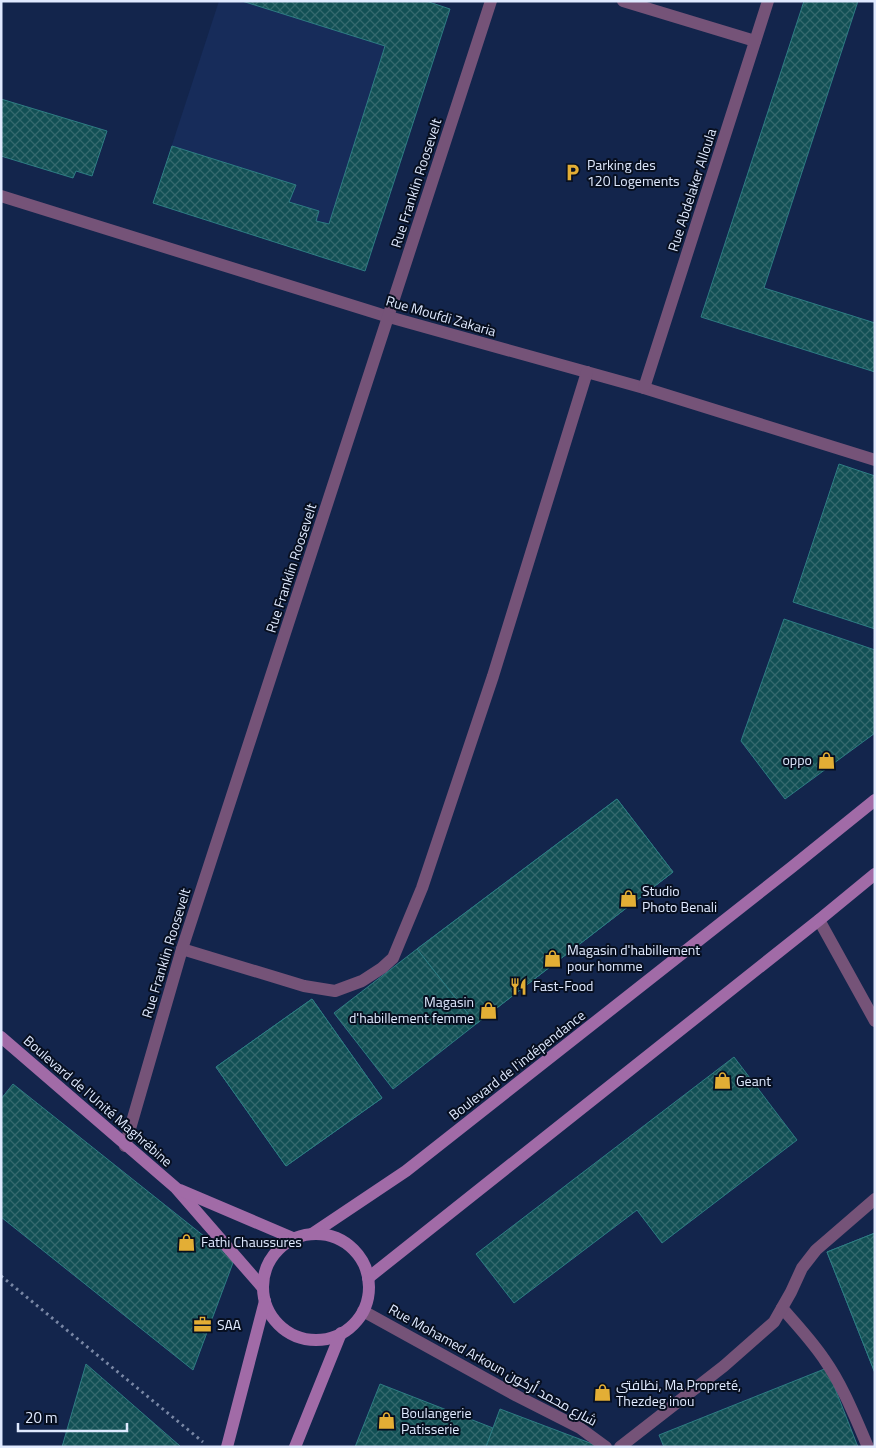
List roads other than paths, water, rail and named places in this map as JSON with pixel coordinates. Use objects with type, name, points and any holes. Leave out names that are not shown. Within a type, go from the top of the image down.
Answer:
[{"type":"main road","name":"Boulevard de l'indépendance","points":[[312,1234],[406,1171],[875,800]]},
{"type":"main road","points":[[368,1278],[875,874]]},
{"type":"main road","name":"Boulevard de l'Unité Maghrébine","points":[[1,1037],[125,1146],[176,1188],[263,1288]]},
{"type":"main road","name":"Boulevard de l'Unité Maghrébine","points":[[176,1188],[295,1239]]},
{"type":"main road","points":[[312,1234],[328,1236],[342,1241],[354,1251],[364,1263],[368,1278],[369,1295],[363,1311],[354,1324],[341,1333],[326,1339],[311,1340],[296,1336],[282,1328],[271,1316],[265,1301],[263,1288],[265,1273],[272,1259],[282,1247],[295,1239],[312,1234]]},
{"type":"main road","points":[[227,1447],[265,1301]]},
{"type":"main road","points":[[295,1447],[341,1333]]},
{"type":"street","name":"Rue Franklin Roosevelt","points":[[125,1146],[182,949],[491,1]]},
{"type":"street","points":[[623,1],[755,41]]},
{"type":"street","name":"Rue Abdelaker Alloula","points":[[644,388],[768,1]]},
{"type":"street","name":"Rue Moufdi Zakaria","points":[[1,196],[389,317],[644,388],[875,460]]},
{"type":"street","points":[[182,949],[304,986],[334,991],[362,980],[382,968],[393,958],[422,888],[490,686],[587,372]]},
{"type":"street","points":[[819,920],[875,1021]]},
{"type":"street","points":[[620,1447],[724,1366],[774,1322],[802,1268],[816,1250],[875,1199]]},
{"type":"street","points":[[782,1308],[819,1352],[835,1376],[852,1408],[868,1447]]},
{"type":"street","name":"Rue Mohamed Arkoun شارع محمد أركون","points":[[363,1311],[517,1396],[580,1428],[606,1447]]},
{"type":"place","name":"Parking des 120 Logements","points":[[573,173]]},
{"type":"place","name":"oppo","points":[[826,760]]},
{"type":"place","name":"Studio Photo Benali","points":[[628,899]]},
{"type":"place","name":"Magasin d'habillement pour homme","points":[[553,958]]},
{"type":"place","name":"Fast-Food","points":[[519,986]]},
{"type":"place","name":"Magasin d'habillement femme","points":[[488,1010]]},
{"type":"place","name":"Geant","points":[[722,1081]]},
{"type":"place","name":"Fathi Chaussures","points":[[187,1242]]},
{"type":"place","name":"SAA","points":[[203,1325]]},
{"type":"place","name":"نظافتي, Ma Propreté, Thezdeg inou","points":[[602,1393]]},
{"type":"place","name":"Boulangerie Patisserie","points":[[387,1421]]}]
